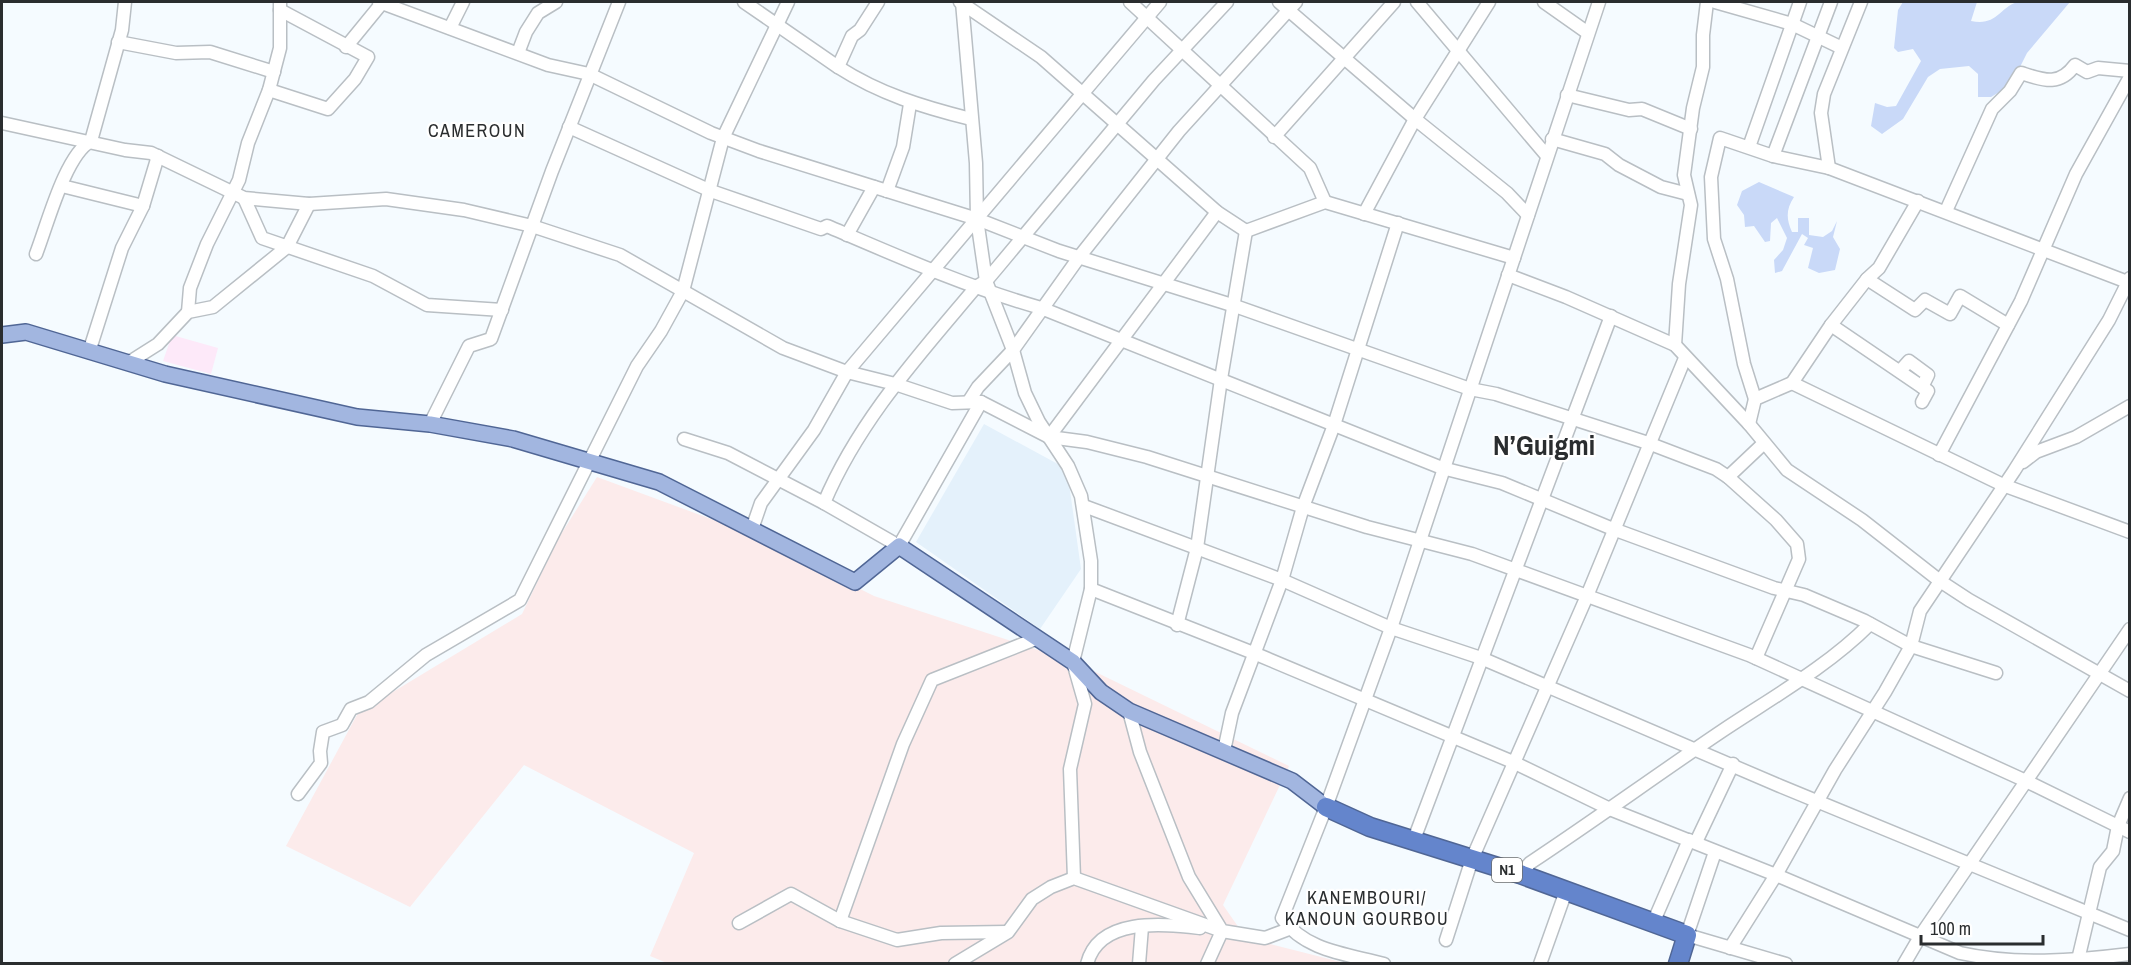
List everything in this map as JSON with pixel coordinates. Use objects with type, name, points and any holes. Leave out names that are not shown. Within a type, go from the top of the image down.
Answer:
[{"type":"highway","name":"N1","points":[[1326,807],[1370,827],[1520,874],[1688,935]]},
{"type":"highway","points":[[1678,963],[1688,935]]},
{"type":"main road","points":[[2,335],[26,332],[128,363],[267,398],[357,417],[430,424],[513,439],[659,482],[855,582],[899,546]]},
{"type":"main road","name":"N1","points":[[899,546],[1073,662],[1101,692],[1129,711],[1292,781],[1326,807]]},
{"type":"street","points":[[36,254],[62,186],[83,145],[91,141],[118,42],[125,2]]},
{"type":"street","points":[[346,47],[380,2],[403,5],[450,27],[548,65],[589,74],[723,138],[977,219],[1023,237],[1236,306],[1360,348],[1470,389],[1496,394],[1648,442],[1728,477],[1797,544],[1799,559],[1756,658]]},
{"type":"street","points":[[450,27],[464,2]]},
{"type":"street","points":[[518,53],[526,32],[538,13],[556,2]]},
{"type":"street","points":[[430,424],[469,345],[491,339],[589,74],[619,2]]},
{"type":"street","points":[[744,2],[864,84],[910,104],[971,119]]},
{"type":"street","points":[[298,794],[321,763],[323,732],[342,725],[351,709],[369,702],[426,655],[520,600],[637,366],[661,331],[683,291],[723,138],[788,2]]},
{"type":"street","points":[[838,67],[852,36],[860,30],[878,2]]},
{"type":"street","points":[[962,2],[1041,57],[1217,212],[1246,231]]},
{"type":"street","points":[[962,2],[976,163],[981,284]]},
{"type":"street","points":[[1130,2],[1310,168],[1325,202]]},
{"type":"street","points":[[752,529],[761,503],[814,430],[847,372],[935,272],[1160,2]]},
{"type":"street","points":[[824,503],[837,472],[873,413],[895,384],[1181,51],[1227,2]]},
{"type":"street","points":[[1279,2],[1292,6],[1343,57],[1507,193],[1528,215]]},
{"type":"street","points":[[1274,137],[1394,2]]},
{"type":"street","points":[[1417,2],[1460,50],[1547,156]]},
{"type":"street","points":[[1364,214],[1415,119],[1489,2]]},
{"type":"street","points":[[1544,2],[1588,33]]},
{"type":"street","points":[[1384,963],[1320,948],[1306,942],[1289,928],[1282,918],[1284,908],[1326,807],[1391,628],[1421,540],[1442,468],[1599,2]]},
{"type":"street","points":[[1675,345],[1678,284],[1691,205],[1684,175],[1703,67],[1703,35],[1707,2]]},
{"type":"street","points":[[1715,2],[1738,4],[1816,34],[1819,38],[1842,48]]},
{"type":"street","points":[[1764,15],[1769,2]]},
{"type":"street","points":[[1749,147],[1800,2]]},
{"type":"street","points":[[1773,156],[1831,2]]},
{"type":"street","points":[[1828,168],[1821,113],[1824,94],[1861,2]]},
{"type":"street","points":[[269,90],[328,109],[355,79],[368,57],[346,47],[280,6],[280,48],[269,90],[248,143],[239,180],[239,196],[262,238],[372,276],[427,305],[502,310]]},
{"type":"street","points":[[684,439],[729,453],[899,546],[975,402],[978,387],[1013,350],[1080,256],[1158,159],[1292,6]]},
{"type":"street","points":[[118,42],[176,53],[210,52],[274,72]]},
{"type":"street","points":[[1946,212],[1992,109],[2010,91],[2021,72],[2048,82],[2067,76],[2075,65],[2087,72],[2098,68],[2130,71]]},
{"type":"street","points":[[1939,455],[2021,301],[2041,249],[2076,174],[2130,77]]},
{"type":"street","points":[[1567,95],[1629,110],[1642,109],[1691,129]]},
{"type":"street","points":[[887,191],[903,147],[910,104]]},
{"type":"street","points":[[2,123],[158,156],[239,196],[309,204],[386,199],[464,210],[532,226],[620,255],[783,348],[847,372],[895,384],[952,403],[975,402],[1049,437],[1114,449],[1515,570],[1756,658],[2026,781],[2124,829]]},
{"type":"street","points":[[569,127],[711,191],[821,229],[827,226],[910,264],[981,284],[993,294],[1041,308],[1442,468],[1502,483],[1613,529],[1804,595],[1911,645],[1996,674]]},
{"type":"street","points":[[1730,948],[1776,875],[1818,799],[1911,645],[1920,611],[2014,471],[2109,320],[2129,281],[1828,168],[1773,156],[1720,138],[1711,177],[1714,239],[1727,279],[1744,364],[1755,399],[1749,424]]},
{"type":"street","points":[[1552,139],[1605,154],[1618,165],[1661,187],[1689,194]]},
{"type":"street","points":[[89,352],[122,248],[143,206],[158,156]]},
{"type":"street","points":[[62,186],[143,206]]},
{"type":"street","points":[[847,235],[874,186]]},
{"type":"street","points":[[188,312],[190,288],[207,244],[239,196]]},
{"type":"street","points":[[1755,399],[1792,383],[1831,325],[1867,279],[1879,268],[1918,201]]},
{"type":"street","points":[[1246,231],[1325,202],[1514,258]]},
{"type":"street","points":[[128,363],[158,344],[188,312],[213,307],[287,247],[309,204]]},
{"type":"street","points":[[1049,437],[1217,212]]},
{"type":"street","points":[[1224,751],[1232,713],[1282,580],[1303,507],[1360,348],[1398,223]]},
{"type":"street","points":[[1177,625],[1197,548],[1209,477],[1221,379],[1236,306],[1246,231]]},
{"type":"street","points":[[1508,275],[1611,316],[1675,345],[1749,424],[1763,444],[1787,470],[1862,520],[1940,581],[2130,691]]},
{"type":"street","points":[[1867,279],[1915,310],[1925,300],[1950,314],[1960,296],[2008,325]]},
{"type":"street","points":[[993,294],[1013,350],[1025,393],[1068,466],[1084,506],[1091,561],[1091,589],[1073,662],[1085,704],[1070,769],[1074,878]]},
{"type":"street","points":[[1413,842],[1611,316]]},
{"type":"street","points":[[1831,325],[1928,391],[1922,402]]},
{"type":"street","points":[[1446,940],[1472,859],[1587,596],[1648,442],[1685,358]]},
{"type":"street","points":[[1792,383],[2003,485],[2130,532]]},
{"type":"street","points":[[2014,471],[2036,452],[2076,437],[2130,406]]},
{"type":"street","points":[[1728,477],[1763,444]]},
{"type":"street","points":[[1084,506],[1282,580],[1391,628],[1481,658],[2130,930]]},
{"type":"street","points":[[1091,589],[1177,625],[1256,654],[1452,736],[1513,762],[1612,810],[1776,875],[1960,953],[1992,962]]},
{"type":"street","points":[[1520,874],[1530,862],[1612,810],[1696,748],[1843,651],[1870,624]]},
{"type":"street","points":[[1904,963],[1970,862],[2130,629]]},
{"type":"street","points":[[840,921],[903,744],[932,680],[1038,638]]},
{"type":"street","points":[[1129,711],[1140,752],[1189,877],[1222,931]]},
{"type":"street","points":[[1653,923],[1692,841],[1733,764]]},
{"type":"street","points":[[2077,962],[2100,867],[2113,851],[2124,829],[2130,798]]},
{"type":"street","points":[[1715,852],[1688,935],[1786,963]]},
{"type":"street","points":[[956,963],[1008,932],[1032,899],[1051,887],[1074,878],[1222,931]]},
{"type":"street","points":[[1540,963],[1566,891]]},
{"type":"street","points":[[739,923],[791,894],[840,921],[897,940],[941,933],[1008,932]]},
{"type":"street","points":[[1139,963],[1142,927]]},
{"type":"street","points":[[1087,963],[1098,942],[1108,933],[1125,928],[1187,927],[1265,938],[1289,928]]},
{"type":"street","points":[[1207,963],[1222,931]]},
{"type":"street","points":[[1969,963],[2077,962],[2130,954]]},
{"type":"shaded area","points":[[172,335],[218,348],[211,374],[163,361]]},
{"type":"shaded area","points":[[984,424],[1067,469],[1081,569],[1040,629],[916,542]]},
{"type":"shaded area","points":[[597,477],[749,533],[874,596],[1075,662],[1289,766],[1223,905],[1246,938],[1345,963],[667,963],[650,956],[694,853],[524,765],[410,907],[286,846],[358,713],[522,614],[558,539]]},
{"type":"water","points":[[1903,2],[1977,2],[1971,21],[1980,22],[1992,19],[2017,2],[2070,2],[2027,53],[2011,85],[1991,97],[1978,97],[1978,74],[1969,66],[1940,69],[1928,77],[1903,119],[1882,134],[1871,126],[1875,103],[1887,107],[1896,106],[1921,61],[1913,49],[1898,52],[1894,48],[1898,10]]},
{"type":"water","points":[[1759,182],[1794,197],[1788,214],[1792,232],[1798,232],[1798,218],[1809,218],[1809,235],[1823,237],[1832,231],[1837,221],[1833,237],[1840,249],[1835,270],[1819,273],[1808,268],[1813,248],[1804,245],[1808,238],[1802,234],[1782,271],[1775,273],[1774,260],[1783,250],[1787,238],[1777,218],[1771,223],[1770,241],[1765,242],[1754,226],[1745,227],[1744,215],[1737,205],[1742,191]]},
{"type":"district","name":"CAMEROUN","points":[[477,131]]},
{"type":"district","name":"N’Guigmi","points":[[1544,445]]},
{"type":"district","name":"KANEMBOURI/ KANOUN GOURBOU","points":[[1367,908]]}]
